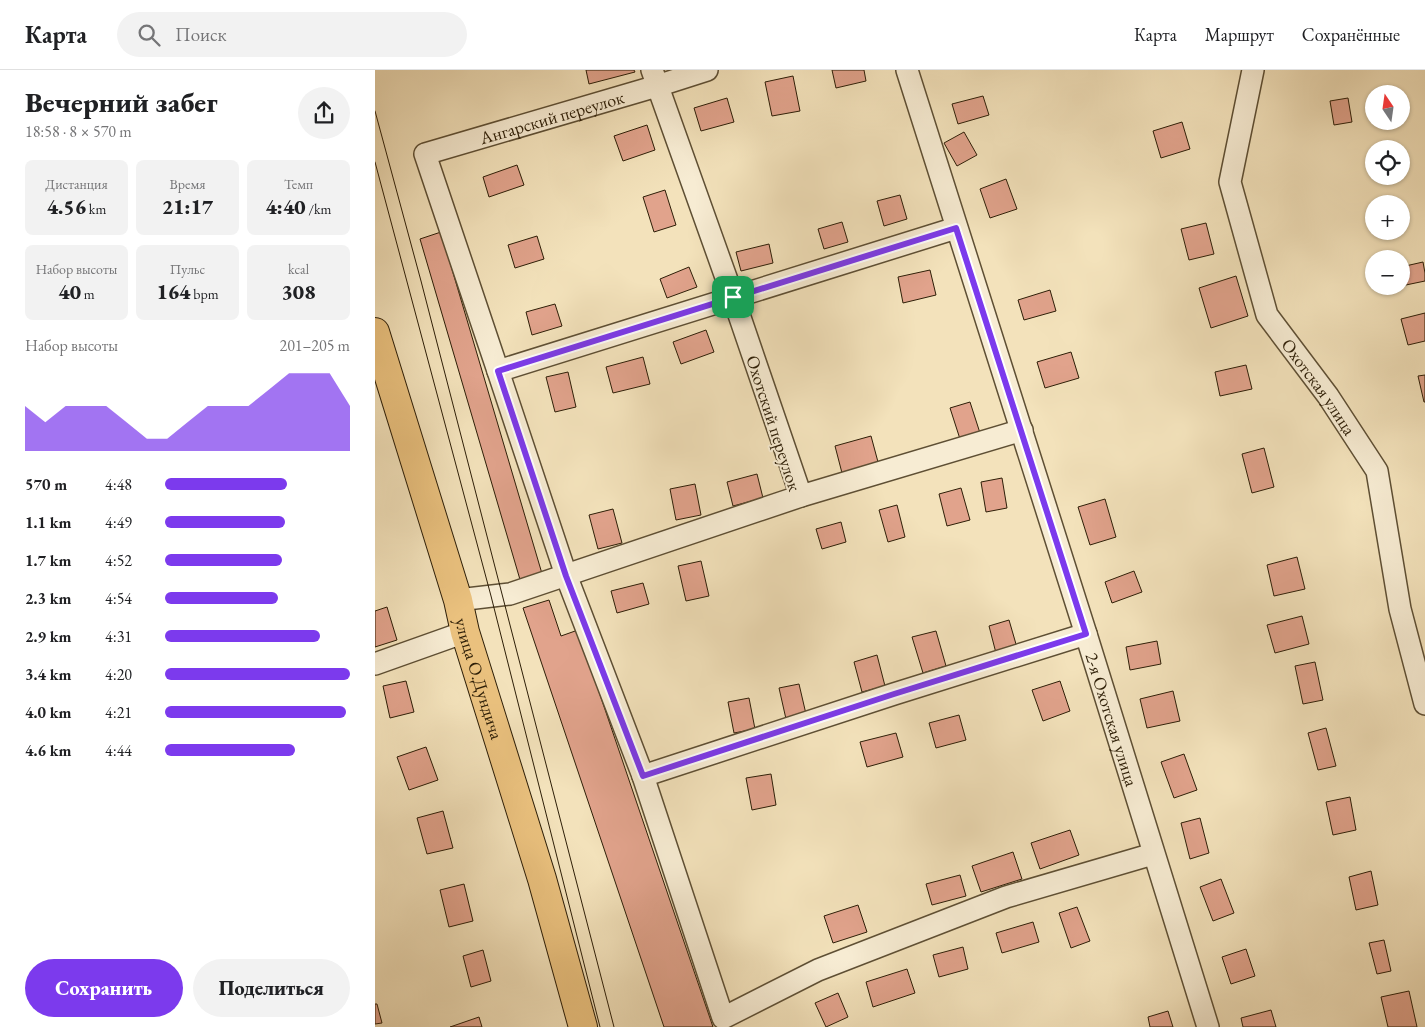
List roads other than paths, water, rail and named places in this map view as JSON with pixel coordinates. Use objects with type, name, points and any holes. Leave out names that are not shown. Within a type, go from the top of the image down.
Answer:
[{"type":"main road","name":"улица О.Дундича","points":[[375,332],[458,600],[465,632],[541,879],[583,1027]]},
{"type":"street","name":"Ангарский переулок","points":[[498,371],[425,154],[654,78],[707,70]]},
{"type":"street","name":"2-я Охотская улица","points":[[907,70],[1022,430],[1208,1027]]},
{"type":"street","name":"Охотская улица","points":[[1253,70],[1231,182],[1233,192],[1267,315],[1328,396],[1377,471],[1400,609],[1425,704]]},
{"type":"street","name":"Охотский переулок","points":[[458,600],[510,594],[801,496],[733,297],[654,78]]},
{"type":"street","points":[[956,228],[498,371],[566,576],[643,776],[723,1022],[818,970],[1006,897],[1153,854]]},
{"type":"street","points":[[801,496],[1022,430]]},
{"type":"street","points":[[375,664],[465,632]]},
{"type":"street","points":[[643,776],[1086,634]]},
{"type":"tram line","points":[[375,111],[421,281],[614,1027]]},
{"type":"tram line","points":[[375,162],[491,596],[600,1027]]}]
